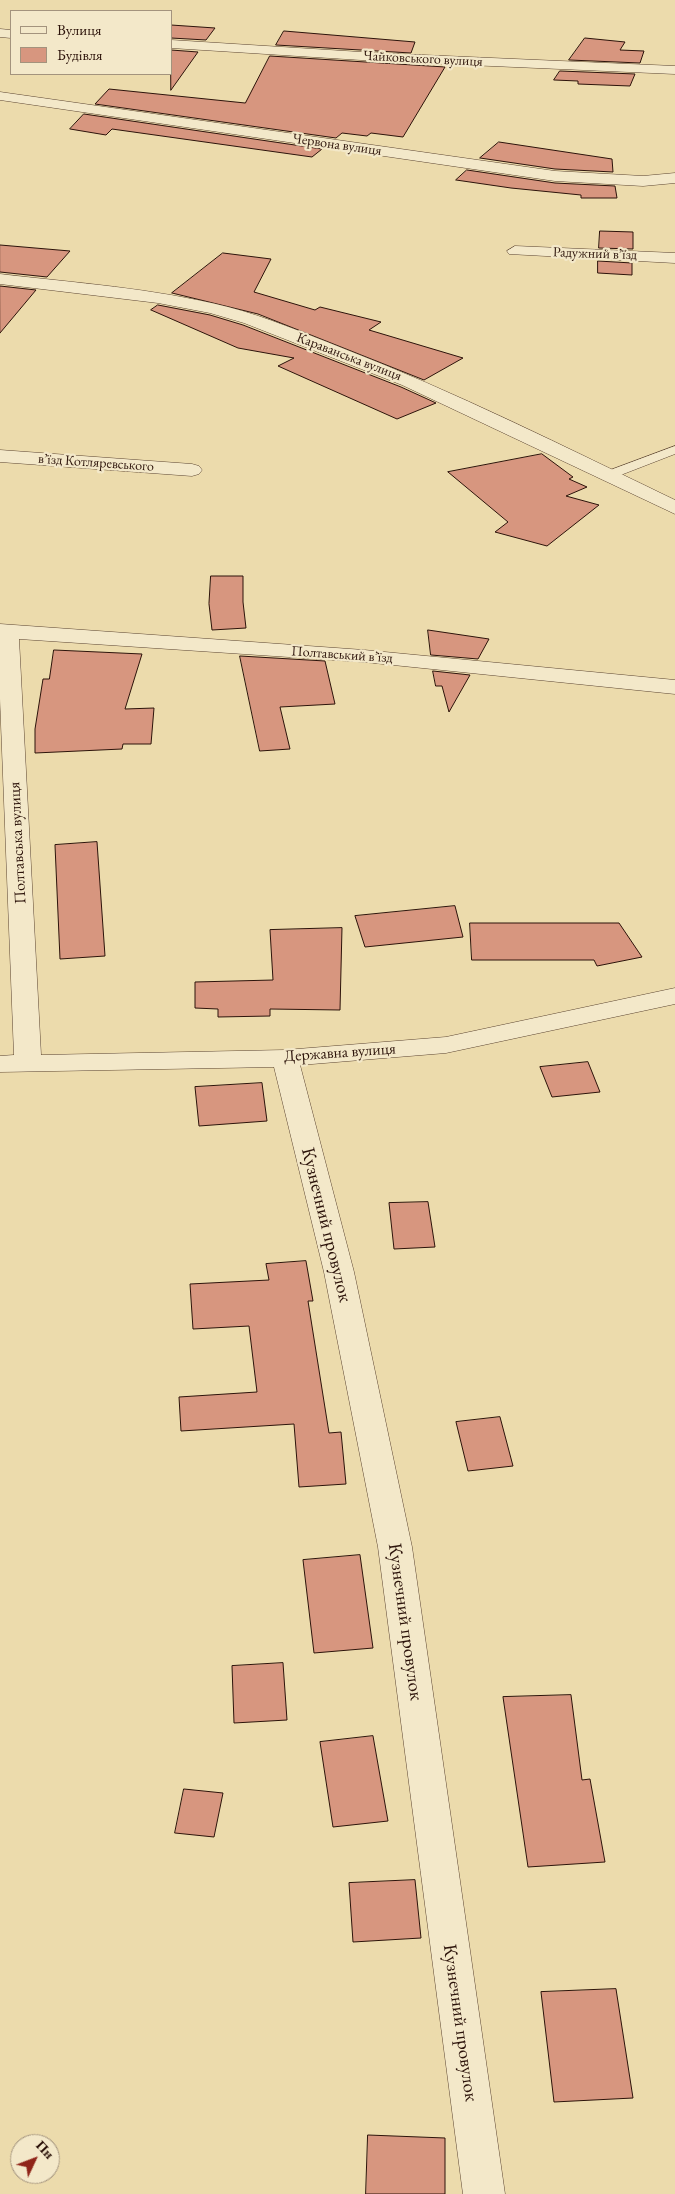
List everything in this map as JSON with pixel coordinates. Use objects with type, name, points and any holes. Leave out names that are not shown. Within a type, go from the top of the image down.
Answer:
[{"type":"street","name":"Чайковського вулиця","points":[[172,44],[377,57],[675,70]]},
{"type":"street","name":"Червона вулиця","points":[[0,96],[555,176],[643,181],[675,178]]},
{"type":"street","name":"Радужний в’їзд","points":[[515,251],[675,258]]},
{"type":"street","name":"Караванська вулиця","points":[[0,279],[158,298],[210,308],[256,322],[341,353],[456,400],[675,508]]},
{"type":"street","name":"в’їзд Котляревського","points":[[0,456],[192,470]]},
{"type":"street","name":"Полтавський в’їзд","points":[[4,631],[364,656],[675,687]]},
{"type":"street","name":"Полтавська вулиця","points":[[4,631],[28,1063]]},
{"type":"street","name":"Державна вулиця","points":[[0,1064],[285,1058],[446,1045],[675,996]]},
{"type":"street","name":"Кузнечний провулок","points":[[285,1058],[339,1272],[395,1547],[484,2194]]},
{"type":"lane","points":[[609,475],[675,450]]},
{"type":"building","points":[[172,25],[215,28],[206,40],[172,38]]},
{"type":"building","points":[[284,31],[415,42],[411,53],[276,45]]},
{"type":"building","points":[[585,38],[625,42],[620,50],[644,51],[640,63],[569,60]]},
{"type":"building","points":[[172,50],[198,52],[171,90]]},
{"type":"building","points":[[270,56],[445,67],[403,137],[371,133],[367,136],[342,133],[336,138],[95,104],[109,89],[245,103]]},
{"type":"building","points":[[560,71],[635,74],[630,86],[578,84],[578,81],[554,80]]},
{"type":"building","points":[[84,114],[322,149],[312,157],[112,129],[106,135],[70,129]]},
{"type":"building","points":[[499,142],[612,159],[613,172],[555,169],[480,158]]},
{"type":"building","points":[[467,170],[555,183],[615,186],[617,198],[581,198],[581,195],[456,180]]},
{"type":"building","points":[[600,231],[633,232],[633,249],[599,248]]},
{"type":"building","points":[[0,245],[70,251],[47,277],[0,272]]},
{"type":"building","points":[[223,253],[271,259],[254,292],[315,310],[320,307],[381,322],[369,330],[463,358],[424,380],[258,314],[172,293]]},
{"type":"building","points":[[598,261],[632,263],[632,275],[598,273]]},
{"type":"building","points":[[0,286],[36,290],[0,333]]},
{"type":"building","points":[[158,305],[210,315],[243,325],[401,387],[436,403],[397,419],[278,366],[294,358],[238,348],[151,310]]},
{"type":"building","points":[[542,454],[573,477],[569,479],[587,487],[566,496],[599,505],[547,546],[495,532],[508,522],[448,472]]},
{"type":"building","points":[[211,576],[243,576],[246,628],[212,630],[209,604]]},
{"type":"building","points":[[428,630],[489,639],[478,659],[431,655]]},
{"type":"building","points":[[54,650],[142,654],[125,709],[154,708],[151,744],[123,744],[122,749],[35,753],[35,729],[43,679],[49,679]]},
{"type":"building","points":[[240,656],[325,661],[335,704],[280,707],[290,749],[260,751]]},
{"type":"building","points":[[433,671],[470,675],[449,712],[442,686],[436,686]]},
{"type":"building","points":[[97,842],[105,956],[60,959],[55,845]]},
{"type":"building","points":[[455,906],[463,937],[365,947],[355,916]]},
{"type":"building","points":[[470,923],[619,923],[642,957],[597,966],[594,960],[472,960]]},
{"type":"building","points":[[342,928],[340,1010],[270,1009],[270,1016],[218,1017],[218,1009],[195,1008],[195,982],[273,980],[270,930]]},
{"type":"building","points":[[588,1062],[600,1092],[552,1097],[540,1067]]},
{"type":"building","points":[[262,1083],[267,1121],[199,1126],[195,1087]]},
{"type":"building","points":[[428,1202],[435,1247],[394,1249],[389,1203]]},
{"type":"building","points":[[306,1261],[313,1301],[308,1301],[329,1433],[341,1432],[346,1484],[299,1487],[294,1424],[181,1431],[179,1397],[257,1392],[249,1326],[193,1329],[190,1284],[269,1280],[266,1264]]},
{"type":"building","points":[[500,1417],[513,1466],[468,1471],[456,1422]]},
{"type":"building","points":[[360,1555],[373,1648],[314,1653],[303,1560]]},
{"type":"building","points":[[283,1663],[287,1720],[234,1723],[232,1666]]},
{"type":"building","points":[[571,1695],[582,1780],[590,1779],[605,1862],[528,1867],[503,1697]]},
{"type":"building","points":[[373,1736],[388,1821],[333,1827],[320,1742]]},
{"type":"building","points":[[184,1789],[223,1793],[214,1837],[175,1833]]},
{"type":"building","points":[[415,1880],[421,1938],[353,1942],[349,1883]]},
{"type":"building","points":[[616,1989],[633,2098],[554,2102],[541,1992]]},
{"type":"building","points":[[368,2135],[445,2138],[445,2194],[366,2194]]}]
